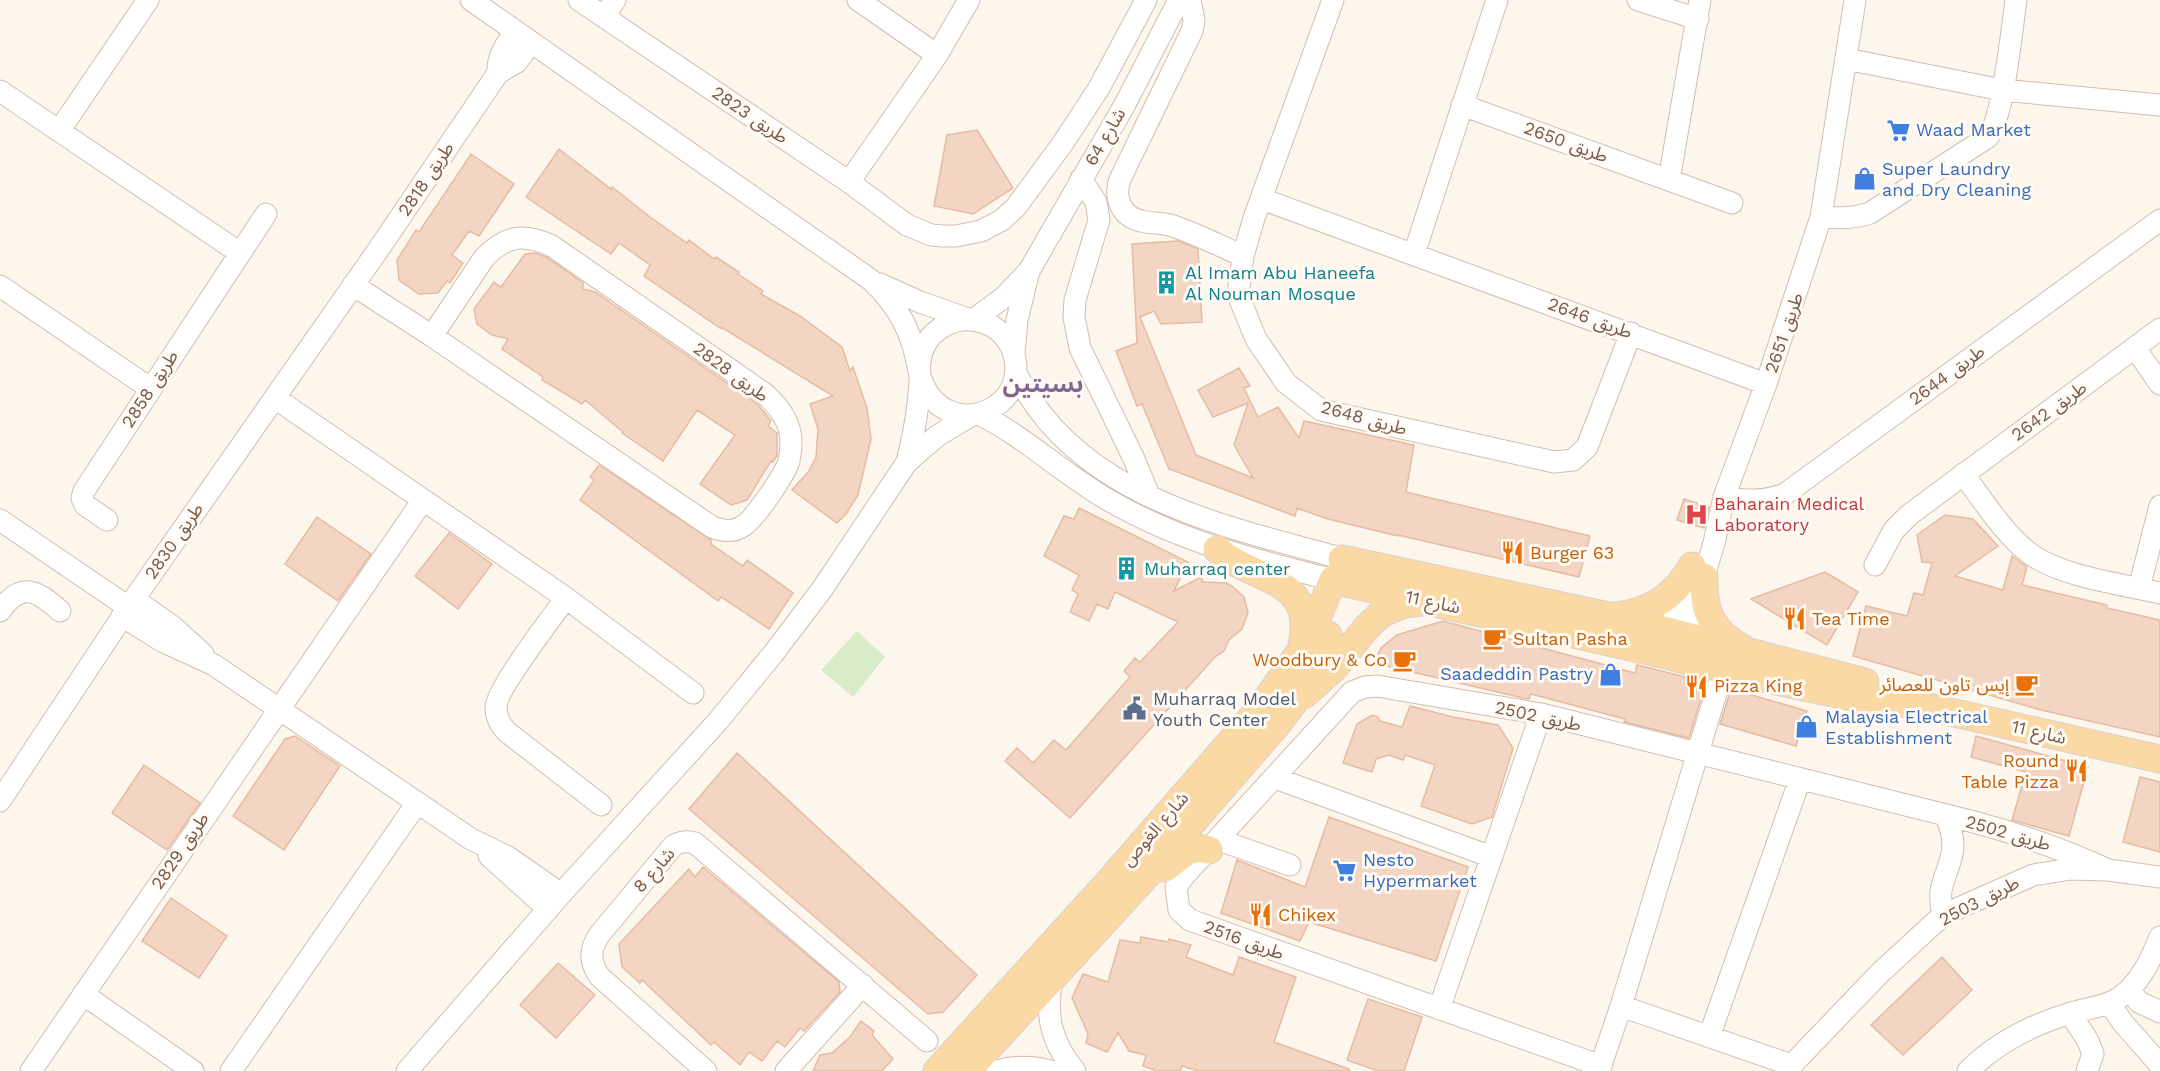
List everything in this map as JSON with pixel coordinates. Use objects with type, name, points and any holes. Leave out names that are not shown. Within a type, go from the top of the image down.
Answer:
[{"type":"main road","points":[[1217,549],[1235,563],[1278,582],[1290,591],[1299,604],[1304,620],[1304,636],[1300,651]]},
{"type":"main road","name":"شارع 11","points":[[1345,571],[1427,601],[1674,645],[1756,656],[1851,678],[1881,687],[1919,705]]},
{"type":"main road","name":"شارع 11","points":[[1345,571],[1613,617],[1723,670],[1857,698],[1919,705],[2160,759]]},
{"type":"main road","name":"شارع الغوص","points":[[937,1071],[1107,885],[1272,694],[1300,651],[1345,571]]},
{"type":"main road","name":"شارع الغوص","points":[[967,1071],[1147,875],[1294,702],[1331,629],[1345,571]]},
{"type":"main road","points":[[1613,617],[1630,615],[1660,602],[1684,580],[1698,572],[1709,617],[1721,634],[1756,656]]},
{"type":"main road","points":[[1294,702],[1327,675],[1367,627],[1382,613],[1404,604],[1427,601]]},
{"type":"main road","points":[[1147,875],[1164,868],[1190,849],[1214,845]]},
{"type":"street","points":[[59,131],[148,0]]},
{"type":"street","points":[[407,1071],[718,721],[823,588],[907,462],[938,436],[976,415],[989,411],[1004,399],[1014,382],[1015,363],[1009,343],[994,327],[920,302],[871,280],[471,0]]},
{"type":"street","name":"طريق 2823","points":[[579,0],[610,9],[895,215],[926,225],[945,228],[965,227],[986,220],[1034,182],[1099,88],[1146,0]]},
{"type":"street","points":[[858,0],[937,55]]},
{"type":"street","points":[[849,182],[937,55],[969,0]]},
{"type":"street","name":"شارع 64","points":[[972,320],[1003,298],[1029,271],[1129,96],[1179,0]]},
{"type":"street","points":[[1190,0],[1194,20],[1192,32],[1121,177],[1118,184],[1118,200],[1121,207],[1132,218],[1175,227],[1243,256]]},
{"type":"street","name":"طريق 2648","points":[[1333,0],[1243,256],[1238,295],[1256,339],[1286,383],[1321,411],[1554,462],[1573,460],[1587,447],[1631,333]]},
{"type":"street","points":[[1414,254],[1497,0]]},
{"type":"street","points":[[1638,0],[1699,9],[1669,180]]},
{"type":"street","name":"طريق 2651","points":[[1674,645],[1698,572],[1714,543],[1724,497],[1766,384],[1821,217],[1855,0]]},
{"type":"street","points":[[1821,217],[1843,219],[1870,213],[1988,137],[1993,131],[2002,90],[2016,0]]},
{"type":"street","name":"طريق 2818","points":[[353,285],[498,74],[502,52],[523,36]]},
{"type":"street","points":[[1846,59],[2002,90],[2160,105]]},
{"type":"street","points":[[0,91],[240,253]]},
{"type":"street","name":"طريق 2650","points":[[1462,105],[1732,203]]},
{"type":"street","points":[[1080,179],[1096,202],[1099,220],[1076,300],[1076,334],[1080,348],[1149,495]]},
{"type":"street","name":"طريق 2646","points":[[1262,199],[1766,384]]},
{"type":"street","name":"طريق 2858","points":[[107,520],[85,505],[82,494],[266,214]]},
{"type":"street","name":"طريق 2644","points":[[1724,497],[1756,500],[1772,499],[1785,494],[2160,220]]},
{"type":"street","name":"طريق 2828","points":[[353,285],[432,336],[712,527],[733,531],[743,526],[751,519],[781,477],[789,460],[791,442],[788,423],[778,407],[765,394],[552,246],[538,240],[523,237],[508,240],[495,247],[484,258],[432,336]]},
{"type":"street","name":"شارع 64","points":[[1015,363],[1017,320],[1029,271]]},
{"type":"street","points":[[871,280],[895,306],[904,321],[917,355],[925,390],[939,407],[950,412],[976,415]]},
{"type":"street","name":"طريق 2830","points":[[0,801],[128,607],[353,285]]},
{"type":"street","points":[[0,286],[151,389]]},
{"type":"street","points":[[907,462],[916,420],[922,352],[933,334],[950,323],[972,320]]},
{"type":"street","name":"طريق 2642","points":[[1875,565],[1894,530],[1909,515],[2160,329]]},
{"type":"street","points":[[2135,348],[2160,384]]},
{"type":"street","name":"شارع 11","points":[[1015,363],[1034,406],[1059,436],[1089,462],[1149,495],[1198,517],[1345,571]]},
{"type":"street","points":[[275,398],[566,598],[693,693]]},
{"type":"street","name":"شارع 11","points":[[976,415],[1012,432],[1079,482],[1108,500],[1170,530],[1217,549],[1345,571]]},
{"type":"street","points":[[1963,474],[2013,538],[2033,555],[2070,572],[2160,593]]},
{"type":"street","name":"طريق 2829","points":[[30,1071],[423,500]]},
{"type":"street","points":[[2139,588],[2160,506]]},
{"type":"street","points":[[0,520],[128,607],[162,641],[214,665],[471,839],[508,857],[555,902]]},
{"type":"street","points":[[0,611],[12,596],[32,591],[60,611]]},
{"type":"street","points":[[566,598],[498,696],[497,716],[507,732],[601,805]]},
{"type":"street","points":[[1600,1069],[1723,670]]},
{"type":"street","name":"طريق 2502","points":[[1377,686],[1541,714],[2028,836],[2108,870]]},
{"type":"street","name":"طريق 2516","points":[[1377,686],[1365,687],[1352,692],[1184,876],[1176,887],[1179,910],[1190,920],[1600,1069]]},
{"type":"street","points":[[1439,1009],[1541,714]]},
{"type":"street","points":[[1275,778],[1491,857]]},
{"type":"street","points":[[1709,1036],[1800,779]]},
{"type":"street","points":[[231,1071],[417,803]]},
{"type":"street","points":[[1943,915],[1940,890],[1952,853],[1953,840],[1946,816]]},
{"type":"street","name":"شارع 8","points":[[706,1071],[600,977],[591,960],[595,942],[673,846],[687,841],[695,843],[927,1041]]},
{"type":"street","points":[[1214,845],[1290,865]]},
{"type":"street","name":"طريق 2503","points":[[1788,1068],[1880,973],[1943,915],[2033,875],[2071,869],[2108,870],[2160,877]]},
{"type":"street","points":[[1968,1071],[1999,1047],[2028,1029],[2070,1013],[2109,1003],[2129,990],[2144,971],[2160,937]]},
{"type":"street","points":[[1052,979],[1048,999],[1049,1019],[1054,1038],[1075,1071]]},
{"type":"street","points":[[786,1071],[863,985]]},
{"type":"street","points":[[2129,990],[2139,1002],[2160,1012]]},
{"type":"street","points":[[83,994],[193,1071]]},
{"type":"street","points":[[2109,1003],[2123,1023],[2160,1065]]},
{"type":"street","points":[[1621,1006],[1709,1036],[1788,1068]]},
{"type":"street","points":[[2070,1013],[2088,1041],[2095,1069]]},
{"type":"street","points":[[997,1071],[1030,1067],[1051,1071]]},
{"type":"green space","points":[[857,631],[885,657],[853,697],[821,670]]},
{"type":"building","points":[[977,130],[1013,188],[973,214],[934,206],[947,135]]},
{"type":"building","points":[[559,149],[687,243],[689,240],[714,259],[716,257],[739,272],[738,274],[763,291],[761,294],[800,316],[842,347],[850,371],[853,367],[867,408],[871,439],[858,495],[846,514],[837,523],[792,490],[809,471],[816,457],[818,429],[810,404],[833,396],[720,328],[644,276],[650,265],[619,243],[611,254],[526,197]]},
{"type":"building","points":[[471,154],[514,184],[479,236],[469,231],[452,255],[463,263],[450,283],[447,281],[438,293],[419,294],[399,280],[397,260],[416,230],[419,232]]},
{"type":"building","points":[[1178,241],[1198,249],[1202,322],[1161,324],[1154,311],[1140,317],[1196,455],[1253,478],[1234,445],[1248,403],[1213,417],[1198,390],[1239,368],[1250,386],[1244,388],[1258,417],[1278,407],[1299,438],[1304,421],[1414,445],[1406,492],[1590,536],[1579,577],[1328,519],[1297,508],[1295,516],[1169,469],[1142,404],[1137,406],[1116,351],[1137,343],[1132,244]]},
{"type":"building","points":[[535,253],[546,257],[583,283],[583,289],[595,292],[757,404],[765,413],[771,421],[768,426],[777,433],[777,456],[773,462],[771,461],[747,500],[731,505],[700,484],[735,435],[697,410],[663,461],[622,433],[585,400],[582,404],[542,380],[543,377],[502,349],[508,339],[492,335],[477,324],[474,309],[494,282],[501,287],[525,254]]},
{"type":"building","points":[[599,465],[711,540],[711,544],[743,566],[747,560],[793,593],[769,629],[721,597],[718,601],[580,500],[594,480],[590,477]]},
{"type":"building","name":"Baharain Medical Laboratory","points":[[1684,499],[1709,507],[1704,528],[1677,520]]},
{"type":"building","name":"Muharraq Model Youth Center","points":[[1079,508],[1188,562],[1174,591],[1201,577],[1203,582],[1226,583],[1244,597],[1248,613],[1242,629],[1229,640],[1224,651],[1215,657],[1070,818],[1005,761],[1017,748],[1033,763],[1054,740],[1066,750],[1130,677],[1124,671],[1135,658],[1140,662],[1178,622],[1115,592],[1108,609],[1097,604],[1089,621],[1070,612],[1078,594],[1072,590],[1079,575],[1044,556],[1064,516],[1074,519]]},
{"type":"building","points":[[1945,515],[1973,519],[1998,546],[1955,576],[2003,590],[2012,556],[2027,567],[2022,585],[2160,620],[2160,737],[2041,710],[1853,656],[1866,606],[1907,616],[1914,593],[1923,595],[1932,563],[1922,562],[1917,535]]},
{"type":"building","points":[[317,517],[371,554],[338,601],[285,564]]},
{"type":"building","points":[[449,533],[492,564],[458,609],[415,576]]},
{"type":"building","points":[[1825,572],[1858,592],[1827,645],[1751,599]]},
{"type":"building","points":[[1443,621],[1635,673],[1637,665],[1706,682],[1689,738],[1624,722],[1625,719],[1531,694],[1529,699],[1523,698],[1374,663],[1381,648],[1397,635]]},
{"type":"building","points":[[1731,689],[1807,711],[1796,746],[1720,724]]},
{"type":"building","points":[[1410,706],[1498,725],[1513,748],[1492,817],[1472,824],[1421,806],[1435,765],[1405,755],[1403,760],[1389,755],[1376,759],[1372,772],[1343,763],[1357,724],[1372,715],[1378,717],[1380,721],[1402,727]]},
{"type":"building","points":[[295,736],[340,766],[284,850],[233,816],[285,739]]},
{"type":"building","points":[[1976,736],[2088,767],[2069,836],[2012,820],[2026,772],[1971,757]]},
{"type":"building","points":[[737,753],[977,975],[943,1012],[928,1014],[689,809]]},
{"type":"building","points":[[144,765],[200,803],[167,850],[112,813]]},
{"type":"building","points":[[2140,777],[2160,782],[2160,852],[2123,842]]},
{"type":"building","points":[[1329,817],[1468,867],[1436,961],[1309,922],[1300,941],[1221,913],[1237,860],[1305,887]]},
{"type":"building","points":[[703,867],[839,982],[840,992],[804,1031],[800,1028],[785,1047],[777,1041],[762,1061],[749,1052],[740,1065],[714,1042],[711,1045],[642,980],[640,983],[622,967],[619,944],[689,869],[695,877]]},
{"type":"building","points":[[171,898],[227,936],[199,978],[142,941]]},
{"type":"building","points":[[1141,937],[1168,942],[1169,939],[1191,945],[1186,957],[1233,975],[1239,957],[1296,977],[1274,1042],[1349,1069],[1349,1071],[1198,1071],[1182,1066],[1180,1071],[1157,1071],[1143,1066],[1146,1055],[1129,1051],[1118,1033],[1107,1052],[1086,1043],[1088,1034],[1072,998],[1083,974],[1108,982],[1120,940],[1140,943]]},
{"type":"building","points":[[1942,957],[1972,990],[1903,1055],[1871,1025]]},
{"type":"building","points":[[558,963],[595,995],[556,1038],[520,1005]]},
{"type":"building","points":[[1368,999],[1422,1017],[1404,1071],[1378,1071],[1347,1060]]},
{"type":"building","points":[[861,1021],[874,1031],[872,1035],[893,1059],[882,1071],[813,1071],[820,1055],[832,1053],[850,1037]]},
{"type":"place","name":"Waad Market","points":[[1898,130]]},
{"type":"place","name":"Super Laundry and Dry Cleaning","points":[[1864,179]]},
{"type":"place","name":"Al Imam Abu Haneefa Al Nouman Mosque","points":[[1167,283]]},
{"type":"place","name":"Baharain Medical Laboratory","points":[[1696,514]]},
{"type":"place","name":"Burger 63","points":[[1512,553]]},
{"type":"place","name":"Muharraq center","points":[[1126,569]]},
{"type":"place","name":"Tea Time","points":[[1794,619]]},
{"type":"place","name":"Sultan Pasha","points":[[1495,639]]},
{"type":"place","name":"Woodbury & Co","points":[[1405,660]]},
{"type":"place","name":"Saadeddin Pastry","points":[[1611,674]]},
{"type":"place","name":"إيس تاون للعصائر","points":[[2027,685]]},
{"type":"place","name":"Pizza King","points":[[1696,686]]},
{"type":"place","name":"Muharraq Model Youth Center","points":[[1135,709]]},
{"type":"place","name":"Malaysia Electrical Establishment","points":[[1807,727]]},
{"type":"place","name":"Round Table Pizza","points":[[2077,771]]},
{"type":"place","name":"Nesto Hypermarket","points":[[1345,870]]},
{"type":"place","name":"Chikex","points":[[1260,915]]},
{"type":"district","name":"بسيتين","points":[[1043,384]]}]
